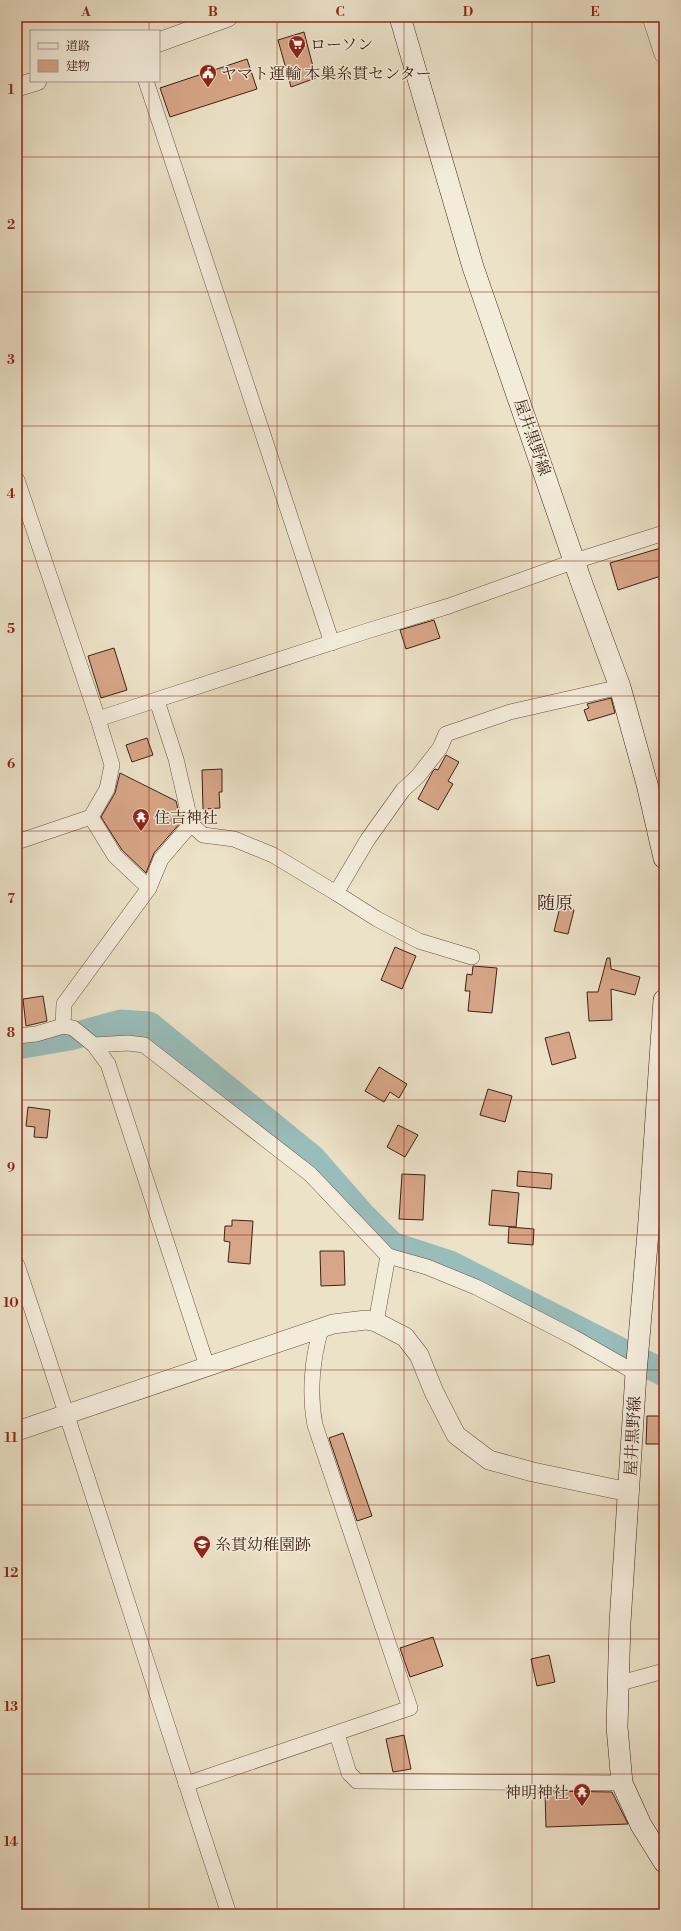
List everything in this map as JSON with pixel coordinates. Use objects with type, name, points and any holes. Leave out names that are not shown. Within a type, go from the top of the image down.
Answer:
[{"type":"main road","name":"屋井黒野線","points":[[400,17],[474,267],[620,688],[664,858]]},
{"type":"main road","name":"屋井黒野線","points":[[664,1000],[656,1218],[636,1373],[617,1684],[616,1727],[622,1783],[641,1825],[664,1862]]},
{"type":"street","points":[[160,42],[228,17]]},
{"type":"street","points":[[652,17],[664,54]]},
{"type":"street","points":[[17,87],[34,82]]},
{"type":"street","points":[[146,82],[332,643]]},
{"type":"street","points":[[17,480],[98,719],[112,765],[107,789],[92,817],[17,842]]},
{"type":"street","points":[[98,719],[449,606],[575,561],[664,533]]},
{"type":"street","points":[[336,893],[368,839],[403,790],[418,776],[440,748],[446,734],[510,712],[620,688]]},
{"type":"street","points":[[157,701],[176,759],[190,824],[203,835],[234,839],[273,856],[377,919],[419,941],[472,957]]},
{"type":"street","points":[[92,817],[114,856],[149,888]]},
{"type":"street","points":[[63,1026],[64,1004],[149,888],[161,859],[190,824]]},
{"type":"street","points":[[17,1036],[36,1034],[63,1026],[73,1028],[94,1045],[108,1064],[207,1366]]},
{"type":"street","points":[[94,1045],[128,1043],[144,1045],[310,1174],[388,1256],[427,1267],[476,1287],[573,1337],[636,1373]]},
{"type":"street","points":[[376,1322],[388,1256]]},
{"type":"street","points":[[17,1265],[67,1414],[229,1914]]},
{"type":"street","points":[[17,1431],[333,1324],[366,1320],[376,1322],[405,1338],[419,1354],[434,1392],[456,1435],[489,1460],[533,1472],[629,1492]]},
{"type":"street","points":[[186,1784],[410,1708],[316,1425],[312,1404],[316,1345],[321,1329]]},
{"type":"street","points":[[617,1684],[664,1671]]},
{"type":"street","points":[[337,1734],[349,1773],[357,1781],[622,1783]]},
{"type":"building","name":"ローソン","points":[[304,32],[316,78],[291,87],[278,40]]},
{"type":"building","name":"ヤマト運輸 本巣糸貫センター","points":[[247,59],[257,89],[170,117],[160,88]]},
{"type":"building","points":[[664,547],[664,575],[618,590],[610,563]]},
{"type":"building","points":[[434,620],[440,638],[406,649],[400,630]]},
{"type":"building","points":[[114,648],[127,690],[101,698],[88,656]]},
{"type":"building","points":[[611,698],[615,713],[588,721],[584,710],[589,708],[587,704]]},
{"type":"building","points":[[147,738],[153,755],[132,762],[126,745]]},
{"type":"building","points":[[446,755],[459,762],[448,781],[453,784],[438,810],[418,799],[433,771],[435,769],[438,770]]},
{"type":"building","points":[[222,769],[222,792],[219,792],[220,808],[203,809],[202,770]]},
{"type":"building","name":"住吉神社","points":[[120,773],[176,801],[181,822],[154,853],[146,873],[122,850],[101,817],[115,793]]},
{"type":"building","points":[[560,907],[574,910],[568,934],[554,931]]},
{"type":"building","points":[[395,947],[416,956],[402,989],[381,980]]},
{"type":"building","points":[[607,958],[610,958],[611,969],[640,977],[635,995],[611,989],[612,1020],[589,1021],[587,992],[598,992]]},
{"type":"building","points":[[473,966],[497,968],[492,1013],[468,1011],[470,991],[465,991],[467,974],[472,975]]},
{"type":"building","points":[[43,996],[47,1021],[26,1026],[23,999]]},
{"type":"building","points":[[569,1032],[576,1058],[552,1065],[545,1038]]},
{"type":"building","points":[[379,1067],[407,1084],[399,1098],[390,1092],[384,1102],[365,1091]]},
{"type":"building","points":[[488,1089],[512,1096],[505,1122],[480,1115]]},
{"type":"building","points":[[28,1107],[50,1110],[47,1138],[34,1137],[35,1127],[26,1126]]},
{"type":"building","points":[[398,1125],[418,1135],[405,1157],[387,1147]]},
{"type":"building","points":[[518,1171],[552,1174],[551,1189],[517,1186]]},
{"type":"building","points":[[402,1174],[425,1175],[423,1220],[399,1219]]},
{"type":"building","points":[[492,1190],[519,1193],[516,1227],[489,1225]]},
{"type":"building","points":[[232,1220],[253,1221],[250,1264],[228,1262],[230,1242],[224,1241],[225,1226],[232,1226]]},
{"type":"building","points":[[509,1227],[534,1229],[533,1245],[508,1243]]},
{"type":"building","points":[[320,1251],[344,1251],[345,1285],[321,1286]]},
{"type":"building","points":[[647,1416],[664,1416],[664,1444],[646,1444]]},
{"type":"building","points":[[343,1433],[372,1516],[357,1521],[329,1438]]},
{"type":"building","points":[[433,1637],[443,1666],[410,1677],[400,1648]]},
{"type":"building","points":[[549,1655],[555,1682],[537,1686],[531,1659]]},
{"type":"building","points":[[404,1735],[411,1769],[393,1772],[386,1739]]},
{"type":"building","name":"神明神社","points":[[545,1791],[612,1792],[628,1824],[546,1827]]},
{"type":"waterway","points":[[17,1046],[70,1037],[121,1023],[149,1025],[312,1158],[361,1214],[392,1245],[450,1264],[664,1373]]},
{"type":"place","name":"ローソン","points":[[297,59]]},
{"type":"place","name":"ヤマト運輸 本巣糸貫センター","points":[[208,88]]},
{"type":"place","name":"住吉神社","points":[[141,832]]},
{"type":"place","name":"糸貫幼稚園跡","points":[[202,1559]]},
{"type":"place","name":"神明神社","points":[[582,1807]]},
{"type":"district","name":"随原","points":[[555,903]]}]
